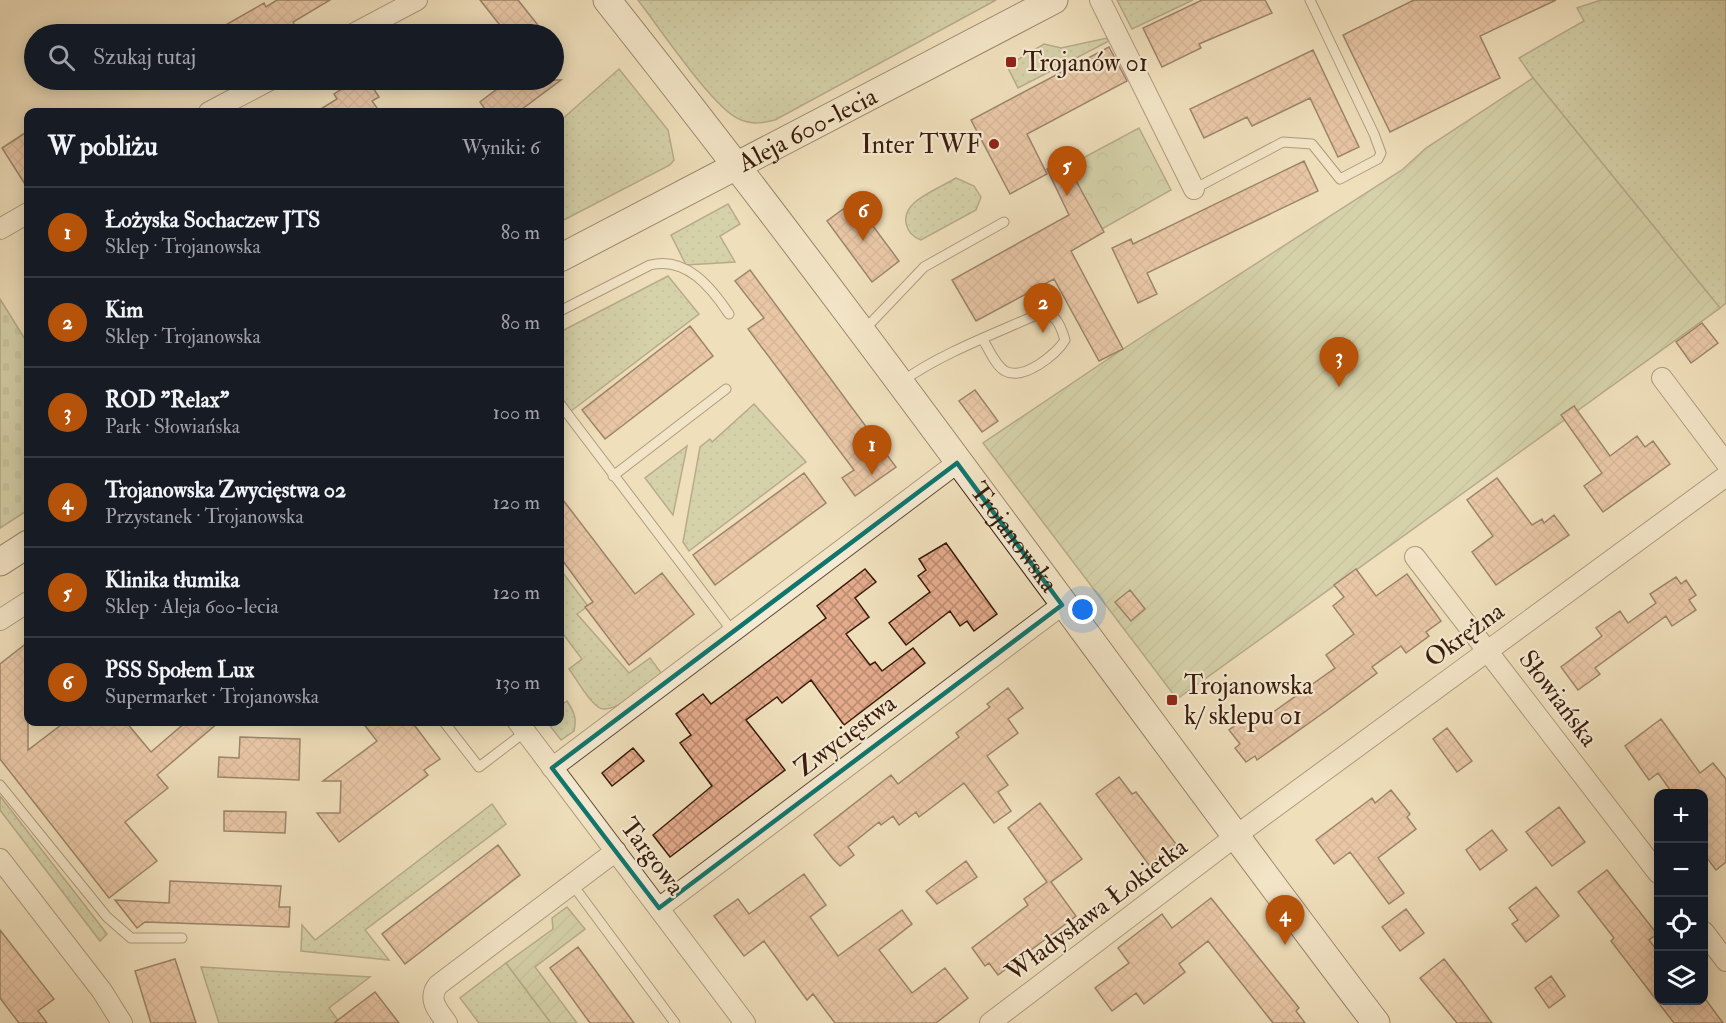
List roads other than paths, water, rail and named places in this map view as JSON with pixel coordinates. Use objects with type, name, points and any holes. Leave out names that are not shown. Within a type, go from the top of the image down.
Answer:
[{"type":"street","points":[[373,24],[417,0]]},
{"type":"street","name":"Trojanowska","points":[[607,0],[737,165],[1062,605],[1376,1023]]},
{"type":"street","name":"Aleja 600-lecia","points":[[564,256],[1054,0]]},
{"type":"street","points":[[1100,0],[1194,189]]},
{"type":"street","points":[[217,108],[251,90]]},
{"type":"street","points":[[0,229],[24,215]]},
{"type":"street","points":[[1662,378],[1726,463]]},
{"type":"street","points":[[552,768],[957,463]]},
{"type":"street","name":"Okrężna","points":[[1235,837],[1726,476]]},
{"type":"street","points":[[0,562],[24,547]]},
{"type":"street","name":"Słowiańska","points":[[1415,557],[1654,866]]},
{"type":"street","points":[[0,620],[24,605]]},
{"type":"street","name":"Zwycięstwa","points":[[659,908],[1062,605]]},
{"type":"street","name":"Targowa","points":[[522,727],[745,1023]]},
{"type":"street","name":"Władysława Łokietka","points":[[990,1023],[1235,837]]},
{"type":"street","points":[[447,1023],[433,1000],[433,994],[438,985],[616,851]]},
{"type":"street","points":[[0,859],[102,991],[122,1023]]},
{"type":"street","points":[[1708,937],[1726,961]]},
{"type":"lane","points":[[1194,189],[1283,142],[1311,144],[1340,180],[1378,159],[1381,153],[1374,134],[1310,0]]},
{"type":"lane","points":[[861,333],[924,267],[1004,222]]},
{"type":"lane","points":[[564,309],[660,262],[681,267],[706,284],[729,314]]},
{"type":"lane","points":[[899,384],[927,366],[1043,312],[1051,314],[1061,327],[1065,340],[1059,349],[1042,361],[1015,373],[1005,370],[983,340]]},
{"type":"lane","points":[[613,476],[726,389]]},
{"type":"lane","points":[[564,409],[733,632]]},
{"type":"lane","points":[[447,726],[479,767],[522,727]]},
{"type":"lane","points":[[0,785],[107,917],[131,938],[182,938]]},
{"type":"lane","points":[[572,884],[675,1023]]},
{"type":"place","name":"Trojanów 01","points":[[1011,62]]},
{"type":"place","name":"Inter TWF","points":[[994,144]]},
{"type":"place","name":"Klinika tłumika","points":[[1067,196]]},
{"type":"place","name":"PSS Społem Lux","points":[[863,241]]},
{"type":"place","name":"Kim","points":[[1043,333]]},
{"type":"place","name":"ROD \"Relax\"","points":[[1339,387]]},
{"type":"place","name":"Łożyska Sochaczew JTS","points":[[872,475]]},
{"type":"place","name":"Trojanowska k/ sklepu 01","points":[[1172,700]]},
{"type":"place","name":"Trojanowska Zwycięstwa 02","points":[[1285,945]]}]
